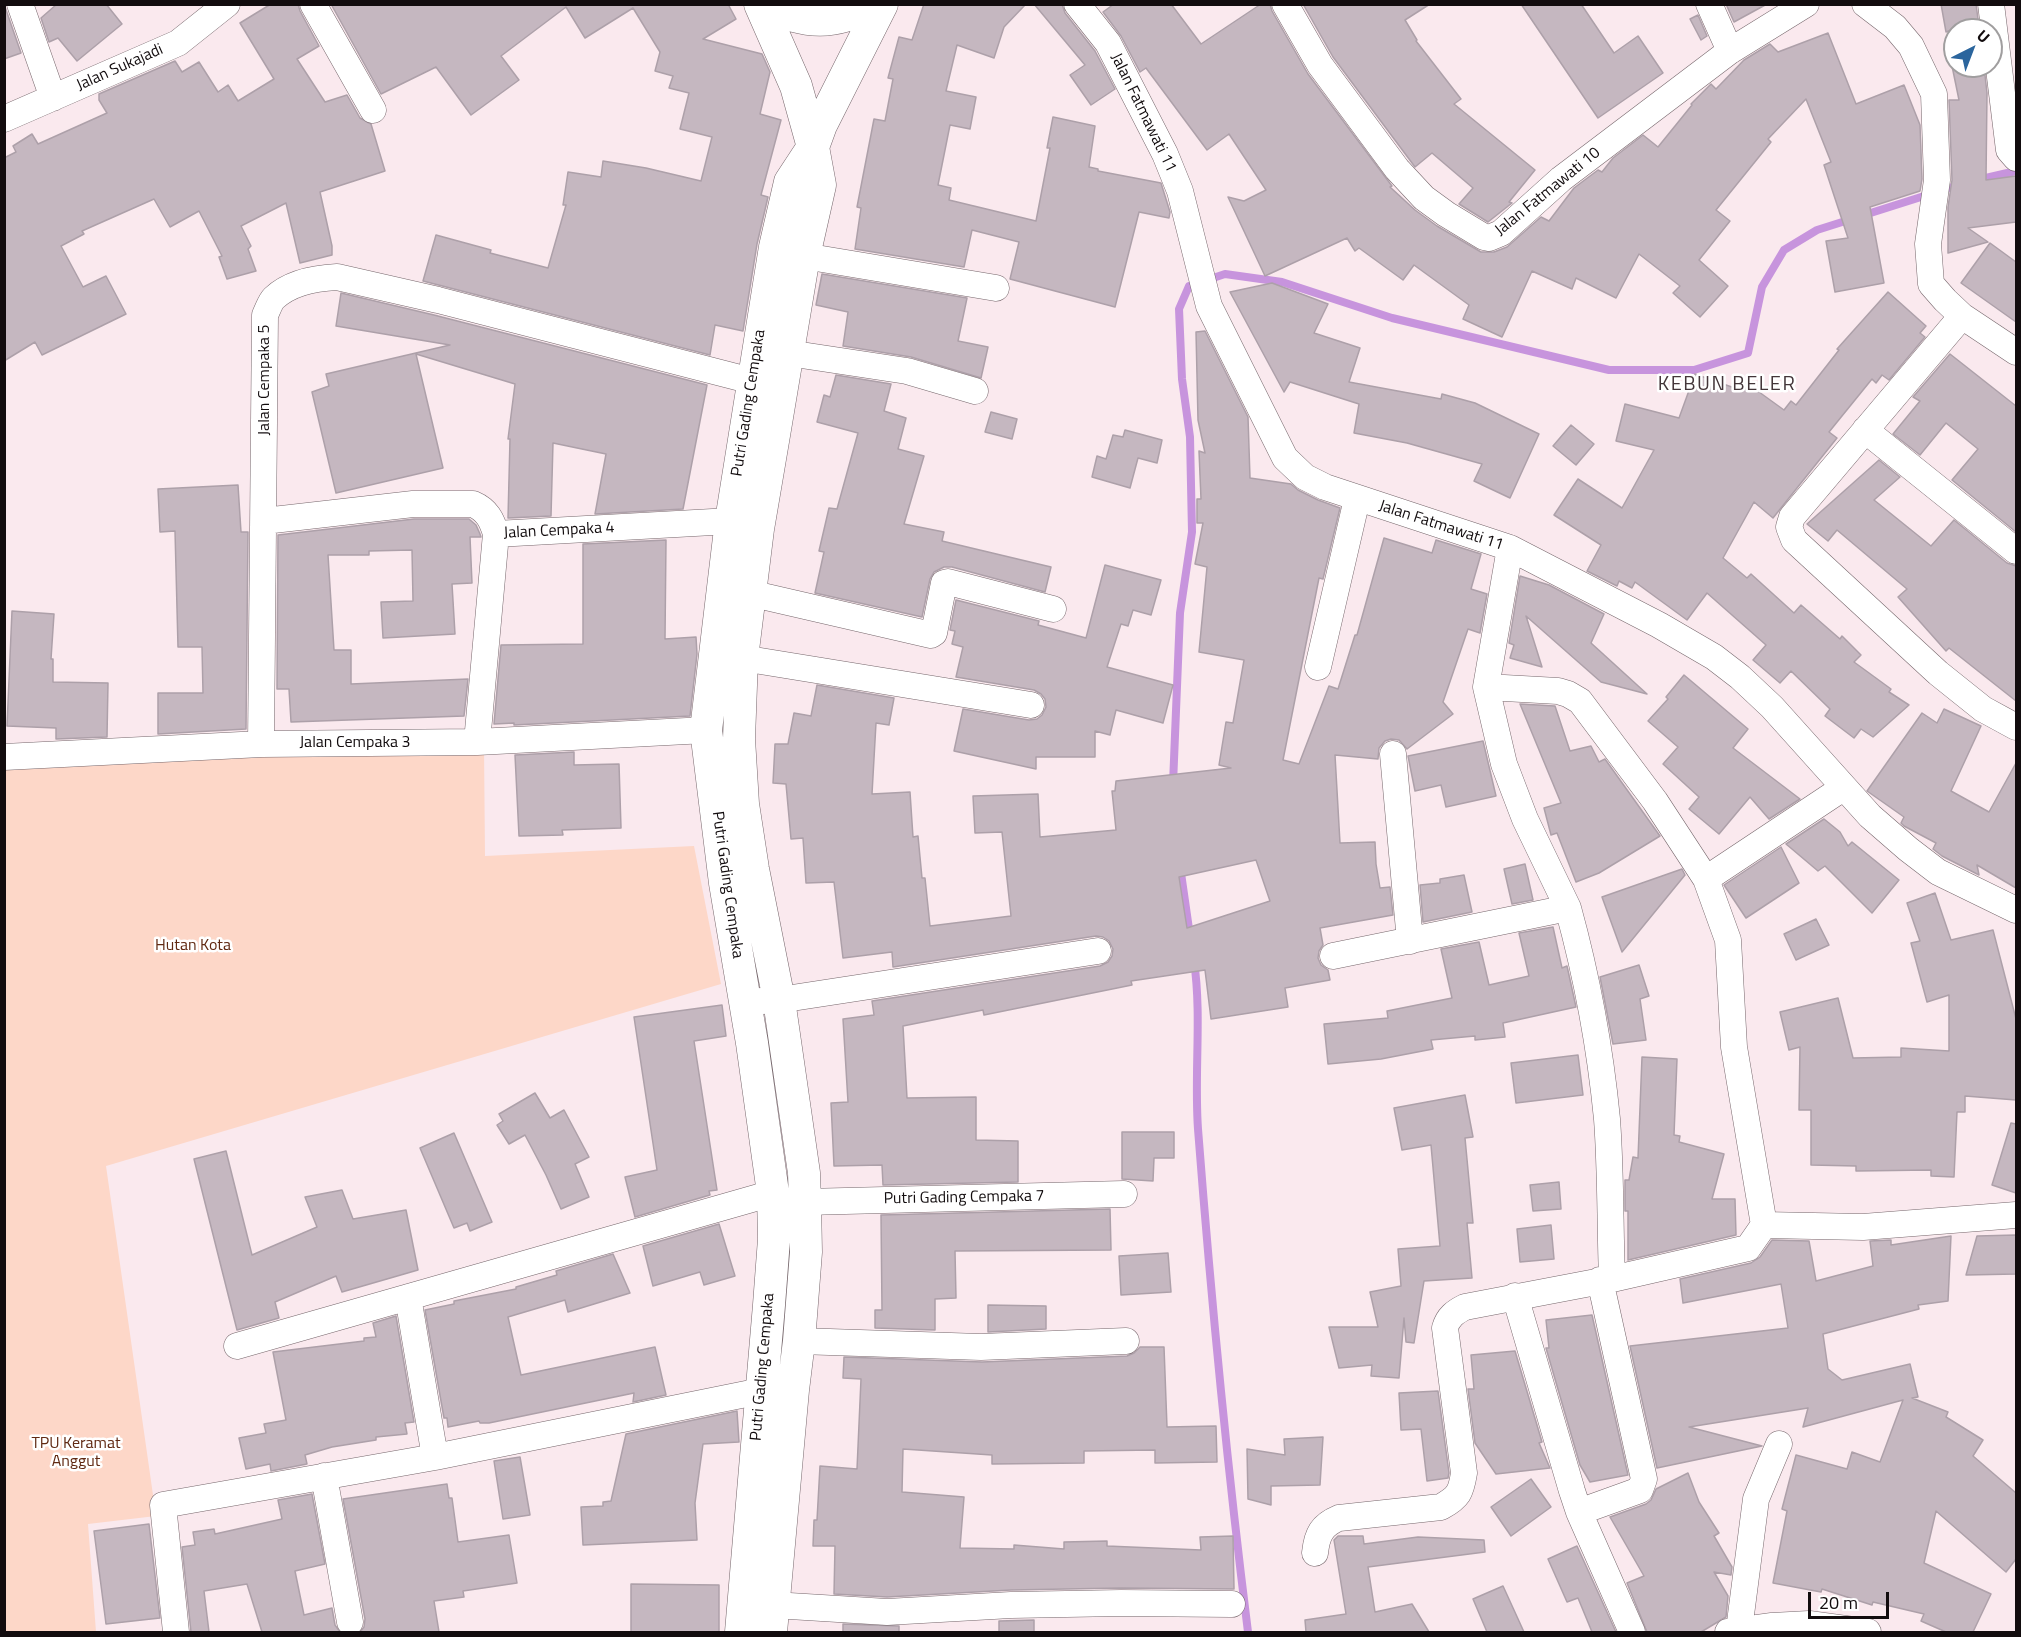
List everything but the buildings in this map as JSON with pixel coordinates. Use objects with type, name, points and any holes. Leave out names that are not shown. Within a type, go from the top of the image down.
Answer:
[{"type":"street","points":[[20,4],[52,98]]},
{"type":"street","name":"Jalan Sukajadi","points":[[4,118],[178,43],[227,4]]},
{"type":"street","points":[[313,4],[373,110]]},
{"type":"street","points":[[761,4],[787,15],[826,21],[844,18],[881,4]]},
{"type":"street","name":"Putri Gading Cempaka","points":[[741,1632],[774,1239],[773,1193],[752,1043],[725,883],[706,730],[744,525],[788,353],[804,256],[820,185],[801,99],[761,4]]},
{"type":"street","name":"Putri Gading Cempaka","points":[[772,1619],[806,1252],[804,1173],[779,1000],[753,869],[743,804],[739,739],[742,658],[749,593],[744,525],[752,381],[775,247],[790,182],[813,147],[821,125],[881,4]]},
{"type":"street","name":"Jalan Fatmawati 11","points":[[1077,4],[1108,43],[1165,154],[1180,191],[1209,306],[1285,458],[1305,477],[1356,499],[1510,548],[1486,687],[1504,764],[1525,819],[1568,908],[1591,1000],[1601,1061],[1607,1121],[1606,1279],[1644,1479],[1640,1490],[1580,1512]]},
{"type":"street","name":"Jalan Fatmawati 10","points":[[1285,4],[1320,65],[1397,169],[1424,198],[1489,238],[1501,233],[1561,179],[1730,51],[1806,4]]},
{"type":"street","points":[[1709,4],[1730,51]]},
{"type":"street","points":[[1865,4],[1895,27],[1911,46],[1934,94],[1935,190],[1928,244],[1931,284],[1962,316],[2016,352]]},
{"type":"street","points":[[1991,4],[2009,150],[2016,158]]},
{"type":"street","points":[[804,256],[996,288]]},
{"type":"street","name":"Jalan Cempaka 5","points":[[261,744],[265,315],[272,300],[291,286],[326,277],[337,277],[438,300],[752,381]]},
{"type":"street","points":[[1962,316],[1792,517],[1789,528],[1794,540],[1938,672],[1983,709],[2016,727]]},
{"type":"street","points":[[788,353],[907,371],[975,391]]},
{"type":"street","points":[[1866,430],[2016,551]]},
{"type":"street","points":[[1318,667],[1356,499]]},
{"type":"street","points":[[264,521],[413,504],[473,504],[481,507],[487,514],[493,523],[495,534]]},
{"type":"street","name":"Jalan Cempaka 4","points":[[477,742],[495,534],[744,525]]},
{"type":"street","points":[[1510,548],[1624,606],[1714,657],[1740,677],[1772,707],[1843,788],[1886,830],[1938,872],[2016,910]]},
{"type":"street","points":[[749,593],[931,635],[934,633],[944,583],[948,582],[1053,609]]},
{"type":"street","points":[[742,658],[1031,705]]},
{"type":"street","points":[[1316,1553],[1317,1537],[1329,1522],[1340,1518],[1442,1507],[1461,1491],[1464,1473],[1445,1328],[1454,1312],[1465,1307],[1515,1296],[1748,1248],[1764,1225],[1734,1047],[1728,940],[1706,879],[1655,801],[1580,701],[1558,691],[1486,687]]},
{"type":"street","name":"Jalan Cempaka 3","points":[[4,757],[261,744],[477,742],[706,730]]},
{"type":"street","points":[[1393,754],[1410,941]]},
{"type":"street","points":[[1706,879],[1843,788]]},
{"type":"street","points":[[1333,956],[1568,908]]},
{"type":"street","points":[[745,1002],[779,1000],[1098,951]]},
{"type":"street","points":[[237,1346],[773,1193]]},
{"type":"street","name":"Putri Gading Cempaka 7","points":[[805,1202],[1124,1194]]},
{"type":"street","points":[[1764,1225],[1863,1227],[2016,1215]]},
{"type":"street","points":[[1515,1296],[1568,1480],[1632,1632]]},
{"type":"street","points":[[408,1297],[435,1456]]},
{"type":"street","points":[[799,1341],[981,1347],[1126,1341]]},
{"type":"street","points":[[176,1632],[163,1505],[435,1456],[760,1391],[793,1390]]},
{"type":"street","points":[[1779,1444],[1756,1499],[1733,1631],[1809,1624],[1868,1632]]},
{"type":"street","points":[[324,1476],[350,1622]]},
{"type":"street","points":[[772,1619],[1011,1605],[1232,1604]]},
{"type":"green space","name":"Hutan Kota","points":[[484,746],[485,856],[694,846],[721,984],[106,1166],[156,1516],[88,1524],[96,1632],[5,1632],[4,766],[160,762]]},
{"type":"waterway","points":[[1977,180],[2016,171]]},
{"type":"waterway","points":[[1173,784],[1180,613],[1192,532],[1190,437],[1182,379],[1179,309],[1189,286],[1225,274],[1282,282],[1392,318],[1609,370],[1694,370],[1748,353],[1762,287],[1784,250],[1817,230],[1962,184]]},
{"type":"waterway","points":[[1180,866],[1190,936]]},
{"type":"waterway","points":[[1194,961],[1197,1003],[1197,1108],[1203,1192],[1226,1444],[1248,1632]]},
{"type":"district","name":"KEBUN BELER","points":[[1727,385]]},
{"type":"park label","name":"TPU Keramat Anggut","points":[[76,1453]]}]
